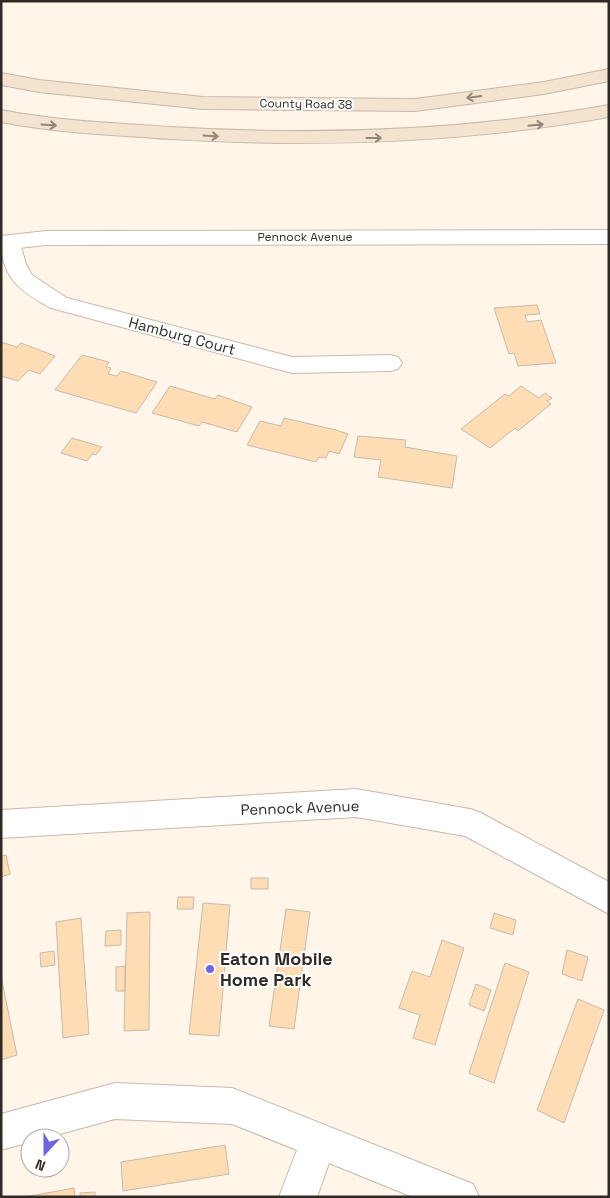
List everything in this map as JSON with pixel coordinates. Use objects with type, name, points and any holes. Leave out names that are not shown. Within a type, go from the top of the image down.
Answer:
[{"type":"main road","name":"County Road 38","points":[[1,79],[40,86],[203,103],[415,105],[544,88],[609,75]]},
{"type":"main road","points":[[1,116],[39,124],[218,137],[398,138],[545,124],[609,111]]},
{"type":"street","name":"Pennock Avenue","points":[[6,242],[46,238],[609,237]]},
{"type":"street","name":"Hamburg Court","points":[[6,242],[11,258],[21,278],[38,292],[59,303],[292,365],[390,363]]},
{"type":"street","name":"Pennock Avenue","points":[[1,824],[356,803],[470,823],[609,899]]},
{"type":"street","points":[[1,1132],[115,1101],[232,1106],[460,1197]]},
{"type":"street","points":[[298,1197],[319,1141]]},
{"type":"building","points":[[537,305],[540,314],[525,315],[527,322],[541,320],[556,363],[518,366],[514,353],[509,354],[494,308]]},
{"type":"building","points":[[1,342],[17,347],[21,343],[55,356],[40,374],[29,370],[18,381],[1,376]]},
{"type":"building","points":[[82,355],[109,362],[106,367],[111,368],[108,374],[117,376],[121,371],[157,382],[136,413],[55,390]]},
{"type":"building","points":[[170,386],[215,399],[218,395],[252,407],[237,432],[202,422],[199,426],[152,413]]},
{"type":"building","points":[[521,386],[539,398],[545,393],[552,398],[547,401],[551,404],[518,431],[515,428],[490,448],[461,429],[505,394],[509,396]]},
{"type":"building","points":[[284,418],[348,434],[339,454],[329,451],[326,458],[319,457],[316,462],[247,445],[260,421],[281,426]]},
{"type":"building","points":[[358,436],[406,440],[405,447],[457,456],[452,488],[378,477],[381,460],[354,457]]},
{"type":"building","points":[[72,438],[102,447],[96,455],[92,454],[87,461],[61,453]]},
{"type":"building","points":[[6,855],[10,874],[1,877],[1,856]]},
{"type":"building","points":[[251,878],[268,878],[268,889],[251,889]]},
{"type":"building","points":[[178,897],[194,897],[193,909],[177,909]]},
{"type":"building","name":"Eaton Mobile Home Park","points":[[203,903],[230,905],[219,1036],[189,1034]]},
{"type":"building","name":"Eaton Mobile Home Park","points":[[286,909],[310,912],[294,1029],[269,1026]]},
{"type":"building","points":[[150,912],[149,1030],[124,1031],[127,913]]},
{"type":"building","points":[[494,913],[516,920],[513,935],[490,928]]},
{"type":"building","points":[[81,918],[89,1034],[63,1038],[56,922]]},
{"type":"building","points":[[121,930],[121,945],[105,946],[106,931]]},
{"type":"building","points":[[442,940],[464,948],[435,1045],[413,1038],[420,1015],[399,1008],[412,971],[430,977]]},
{"type":"building","points":[[567,950],[588,957],[582,981],[562,974]]},
{"type":"building","points":[[54,951],[55,965],[41,967],[40,953]]},
{"type":"building","points":[[505,963],[529,972],[494,1083],[469,1073]]},
{"type":"building","points":[[125,966],[125,991],[116,991],[116,967]]},
{"type":"building","points":[[1,976],[17,1055],[1,1060]]},
{"type":"building","points":[[476,984],[491,990],[484,1011],[469,1005]]},
{"type":"building","points":[[578,999],[604,1010],[564,1123],[537,1110]]},
{"type":"building","points":[[225,1145],[229,1174],[123,1191],[121,1162]]},
{"type":"building","points":[[74,1188],[75,1197],[24,1197]]},
{"type":"building","points":[[95,1192],[95,1197],[80,1197],[80,1193]]},
{"type":"place","name":"Eaton Mobile Home Park","points":[[210,969]]}]
